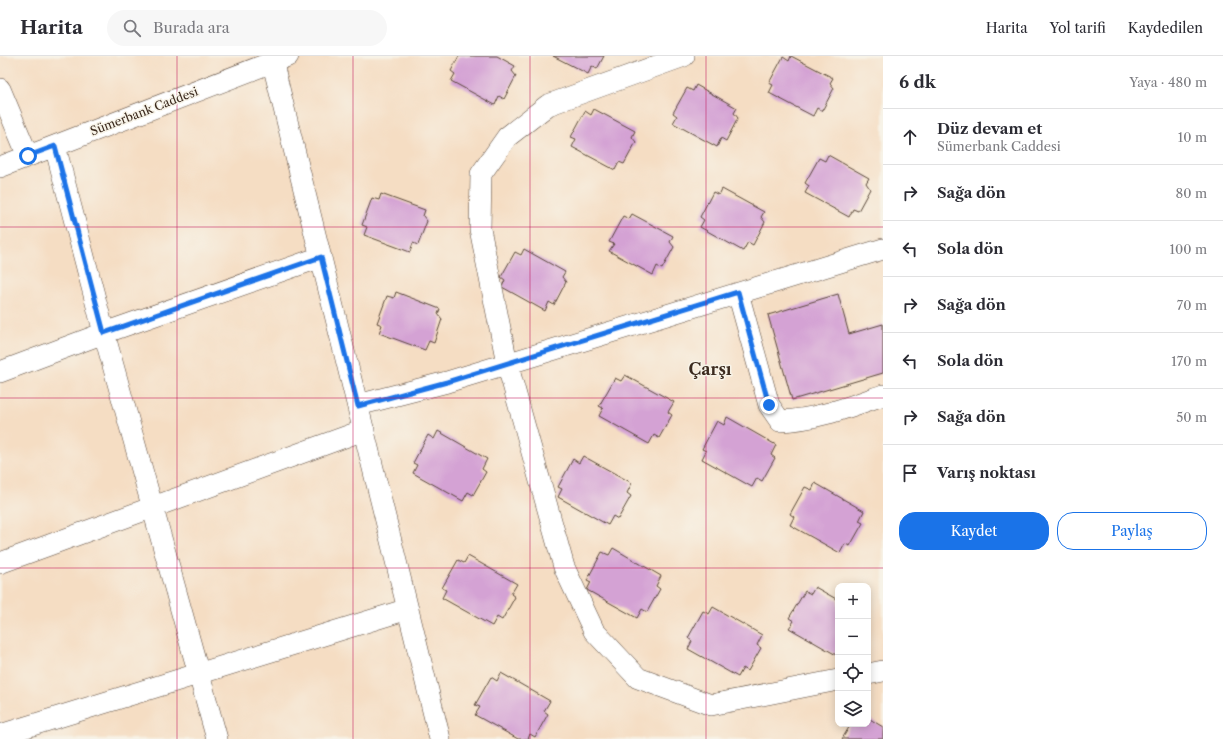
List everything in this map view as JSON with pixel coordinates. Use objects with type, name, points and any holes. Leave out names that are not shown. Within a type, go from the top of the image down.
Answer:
[{"type":"street","points":[[684,56],[548,105],[508,137],[481,174],[480,229],[507,363],[564,567],[594,631],[638,678],[711,705],[835,681]]},
{"type":"street","points":[[277,58],[321,257],[440,739]]},
{"type":"street","name":"Sümerbank Caddesi","points":[[0,167],[277,58]]},
{"type":"street","points":[[0,89],[28,156]]},
{"type":"street","points":[[55,146],[104,333],[217,739]]},
{"type":"street","points":[[358,406],[507,363],[883,249]]},
{"type":"street","points":[[0,372],[104,333],[321,257]]},
{"type":"street","points":[[738,292],[769,405],[780,421],[797,421],[820,416],[883,395]]},
{"type":"street","points":[[0,563],[364,430]]},
{"type":"street","points":[[0,735],[408,609]]},
{"type":"street","points":[[871,673],[883,671]]},
{"type":"building","points":[[459,56],[497,56],[515,66],[512,71],[516,76],[504,99],[499,96],[495,105],[451,81],[455,74],[451,71]]},
{"type":"building","points":[[553,56],[604,56],[597,69],[592,66],[588,74]]},
{"type":"building","points":[[791,56],[833,78],[830,83],[834,88],[822,111],[817,108],[813,116],[769,93],[773,85],[769,83],[783,57],[789,61]]},
{"type":"building","points":[[696,85],[737,108],[734,113],[738,118],[726,141],[721,138],[717,147],[673,123],[677,116],[673,113],[687,88],[693,91]]},
{"type":"building","points":[[594,109],[635,131],[632,137],[636,142],[624,164],[619,162],[615,170],[572,147],[576,139],[571,137],[585,111],[591,115]]},
{"type":"building","points":[[828,155],[869,178],[866,183],[870,189],[858,211],[853,209],[849,217],[805,193],[809,186],[805,183],[819,158],[825,161]]},
{"type":"building","points":[[722,189],[764,212],[761,217],[765,222],[753,245],[748,242],[743,251],[700,227],[704,220],[700,217],[713,192],[719,195]]},
{"type":"building","points":[[381,194],[425,210],[423,216],[427,221],[418,245],[413,243],[410,252],[364,235],[367,227],[362,225],[372,198],[379,200]]},
{"type":"building","points":[[632,214],[673,236],[670,242],[674,247],[662,269],[657,266],[653,275],[609,251],[614,244],[609,242],[623,216],[629,219]]},
{"type":"building","points":[[524,249],[565,272],[562,277],[566,282],[554,305],[549,302],[545,311],[502,287],[505,280],[501,277],[515,252],[521,255]]},
{"type":"building","points":[[396,292],[440,309],[438,314],[442,319],[434,343],[429,341],[425,350],[379,333],[382,325],[377,323],[387,296],[394,298]]},
{"type":"building","points":[[838,294],[849,334],[883,324],[883,373],[792,400],[768,315]]},
{"type":"building","points":[[625,375],[674,402],[668,412],[672,415],[659,438],[654,435],[649,444],[599,416],[603,408],[599,406],[615,378],[621,381]]},
{"type":"building","points":[[727,417],[776,445],[771,455],[775,458],[762,481],[757,478],[752,487],[702,459],[706,451],[702,449],[717,421],[724,425]]},
{"type":"building","points":[[438,431],[487,459],[482,469],[486,472],[473,495],[468,492],[463,501],[413,473],[417,465],[413,463],[428,435],[434,439]]},
{"type":"building","points":[[583,456],[632,483],[627,493],[631,496],[618,519],[613,516],[608,525],[558,497],[562,489],[558,487],[573,459],[579,463]]},
{"type":"building","points":[[815,483],[864,511],[859,521],[863,523],[850,546],[845,544],[840,553],[790,525],[794,517],[790,514],[805,487],[812,490]]},
{"type":"building","points":[[613,548],[661,576],[656,586],[660,589],[647,612],[642,609],[637,618],[587,590],[591,582],[587,580],[602,552],[609,555]]},
{"type":"building","points":[[468,556],[517,584],[511,594],[515,597],[502,620],[497,617],[492,626],[442,598],[446,590],[442,588],[458,560],[464,563]]},
{"type":"building","points":[[815,587],[835,598],[835,654],[789,628],[794,621],[789,618],[805,591],[811,594]]},
{"type":"building","points":[[713,607],[762,635],[757,645],[761,648],[748,671],[743,668],[738,677],[688,649],[692,641],[688,638],[703,611],[709,614]]},
{"type":"building","points":[[501,673],[550,701],[544,711],[548,714],[535,737],[530,734],[528,739],[518,739],[475,715],[480,707],[475,705],[491,677],[497,681]]},
{"type":"building","points":[[871,720],[883,727],[883,739],[842,739],[849,727],[871,727]]},
{"type":"district","name":"Çarşı","points":[[710,369]]},
{"type":"route","points":[[28,156],[55,146],[104,333],[321,257],[358,406],[447,382],[738,292],[769,405]]}]
